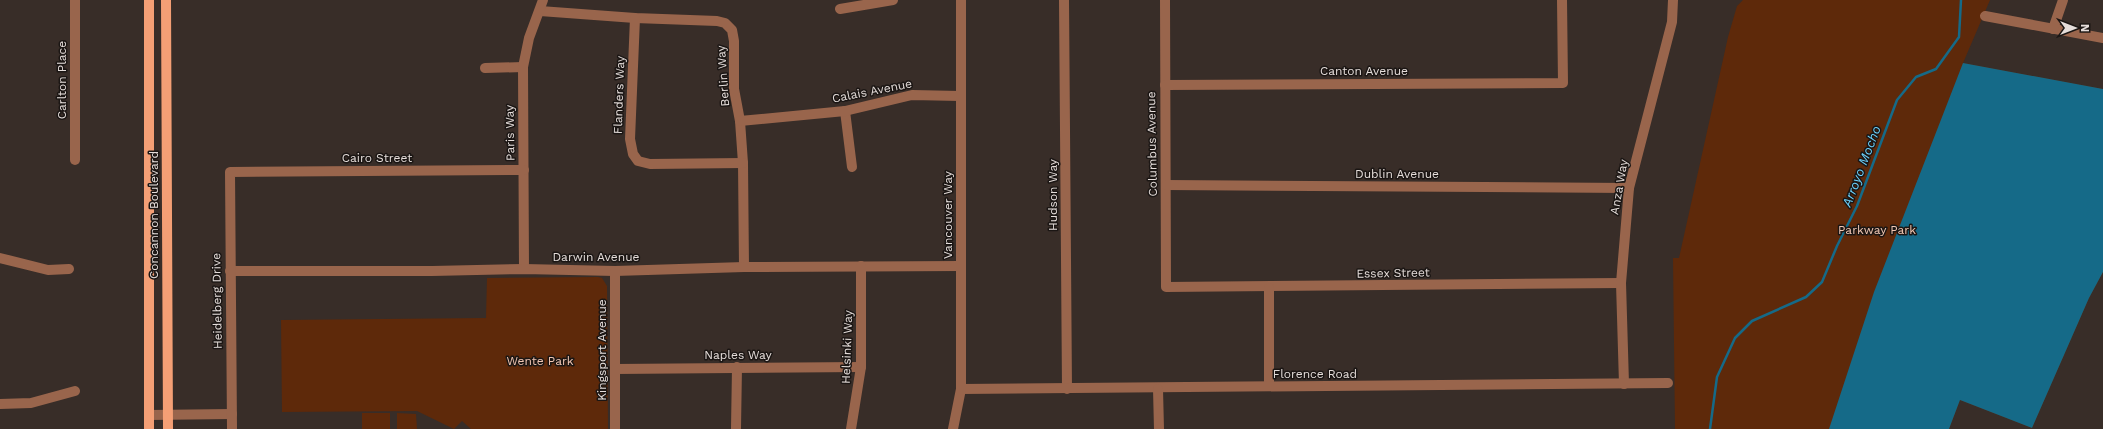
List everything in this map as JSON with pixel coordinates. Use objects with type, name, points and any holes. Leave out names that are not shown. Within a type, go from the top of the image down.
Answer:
[{"type":"main road","name":"Concannon Boulevard","points":[[149,0],[149,429]]},
{"type":"main road","name":"Concannon Boulevard","points":[[166,0],[168,429]]},
{"type":"street","name":"Carlton Place","points":[[75,0],[75,160]]},
{"type":"street","name":"Paris Way","points":[[524,269],[523,67],[530,38],[544,0]]},
{"type":"street","points":[[840,9],[893,0]]},
{"type":"street","name":"Vancouver Way","points":[[953,429],[961,389],[961,0]]},
{"type":"street","name":"Hudson Way","points":[[1064,0],[1067,389]]},
{"type":"street","name":"Columbus Avenue","points":[[1165,0],[1166,287]]},
{"type":"street","name":"Canton Avenue","points":[[1165,85],[1563,83],[1562,0]]},
{"type":"street","name":"Anza Way","points":[[1624,384],[1621,283],[1629,188],[1672,22],[1673,0]]},
{"type":"street","points":[[2053,29],[2063,0]]},
{"type":"street","name":"Berlin Way","points":[[540,11],[635,18],[717,21],[725,23],[732,30],[734,41],[734,89],[740,121],[743,164],[744,268]]},
{"type":"street","points":[[1985,16],[2103,38]]},
{"type":"street","name":"Flanders Way","points":[[635,18],[630,139],[633,154],[638,161],[650,164],[743,164]]},
{"type":"street","points":[[485,68],[523,67]]},
{"type":"street","name":"Calais Avenue","points":[[740,121],[845,111],[912,95],[960,96]]},
{"type":"street","points":[[845,111],[852,167]]},
{"type":"street","name":"Cairo Street","points":[[230,172],[524,170]]},
{"type":"street","name":"Heidelberg Drive","points":[[230,172],[232,429]]},
{"type":"street","name":"Dublin Avenue","points":[[1166,186],[1629,188]]},
{"type":"street","points":[[0,258],[48,270],[70,269]]},
{"type":"street","name":"Darwin Avenue","points":[[230,271],[432,272],[524,269],[615,271],[861,266],[961,266]]},
{"type":"street","name":"Helsinki Way","points":[[851,429],[861,367],[861,266]]},
{"type":"street","name":"Kingsport Avenue","points":[[615,271],[615,429]]},
{"type":"street","name":"Essex Street","points":[[1166,287],[1269,288],[1621,283]]},
{"type":"street","points":[[1269,288],[1269,386]]},
{"type":"street","name":"Naples Way","points":[[615,369],[861,367]]},
{"type":"street","points":[[736,428],[737,368]]},
{"type":"street","name":"Florence Road","points":[[961,389],[1158,389],[1269,386],[1421,387],[1668,384]]},
{"type":"street","points":[[1158,389],[1159,429]]},
{"type":"street","points":[[0,404],[30,403],[75,391]]},
{"type":"street","points":[[149,415],[232,414]]},
{"type":"green space","name":"Parkway Park","points":[[1743,0],[1990,0],[1963,63],[2103,89],[2103,272],[2089,298],[2032,428],[1960,400],[1949,429],[1675,429],[1673,258],[1679,258],[1728,37],[1737,6]]},
{"type":"green space","name":"Wente Park","points":[[487,278],[602,278],[607,286],[608,429],[471,429],[462,421],[454,429],[417,411],[282,412],[281,320],[486,318]]},
{"type":"green space","points":[[362,413],[390,413],[390,429],[362,429]]},
{"type":"green space","points":[[397,413],[416,414],[417,429],[397,429]]},
{"type":"water","points":[[1963,63],[2103,89],[2103,272],[2089,298],[2032,428],[1960,400],[1949,429],[1829,429],[1874,292]]},
{"type":"waterway","name":"Arroyo Mocho","points":[[1710,429],[1717,377],[1735,338],[1752,321],[1806,297],[1822,282],[1837,246],[1857,206],[1897,100],[1916,77],[1936,69],[1959,37],[1961,0]]}]
